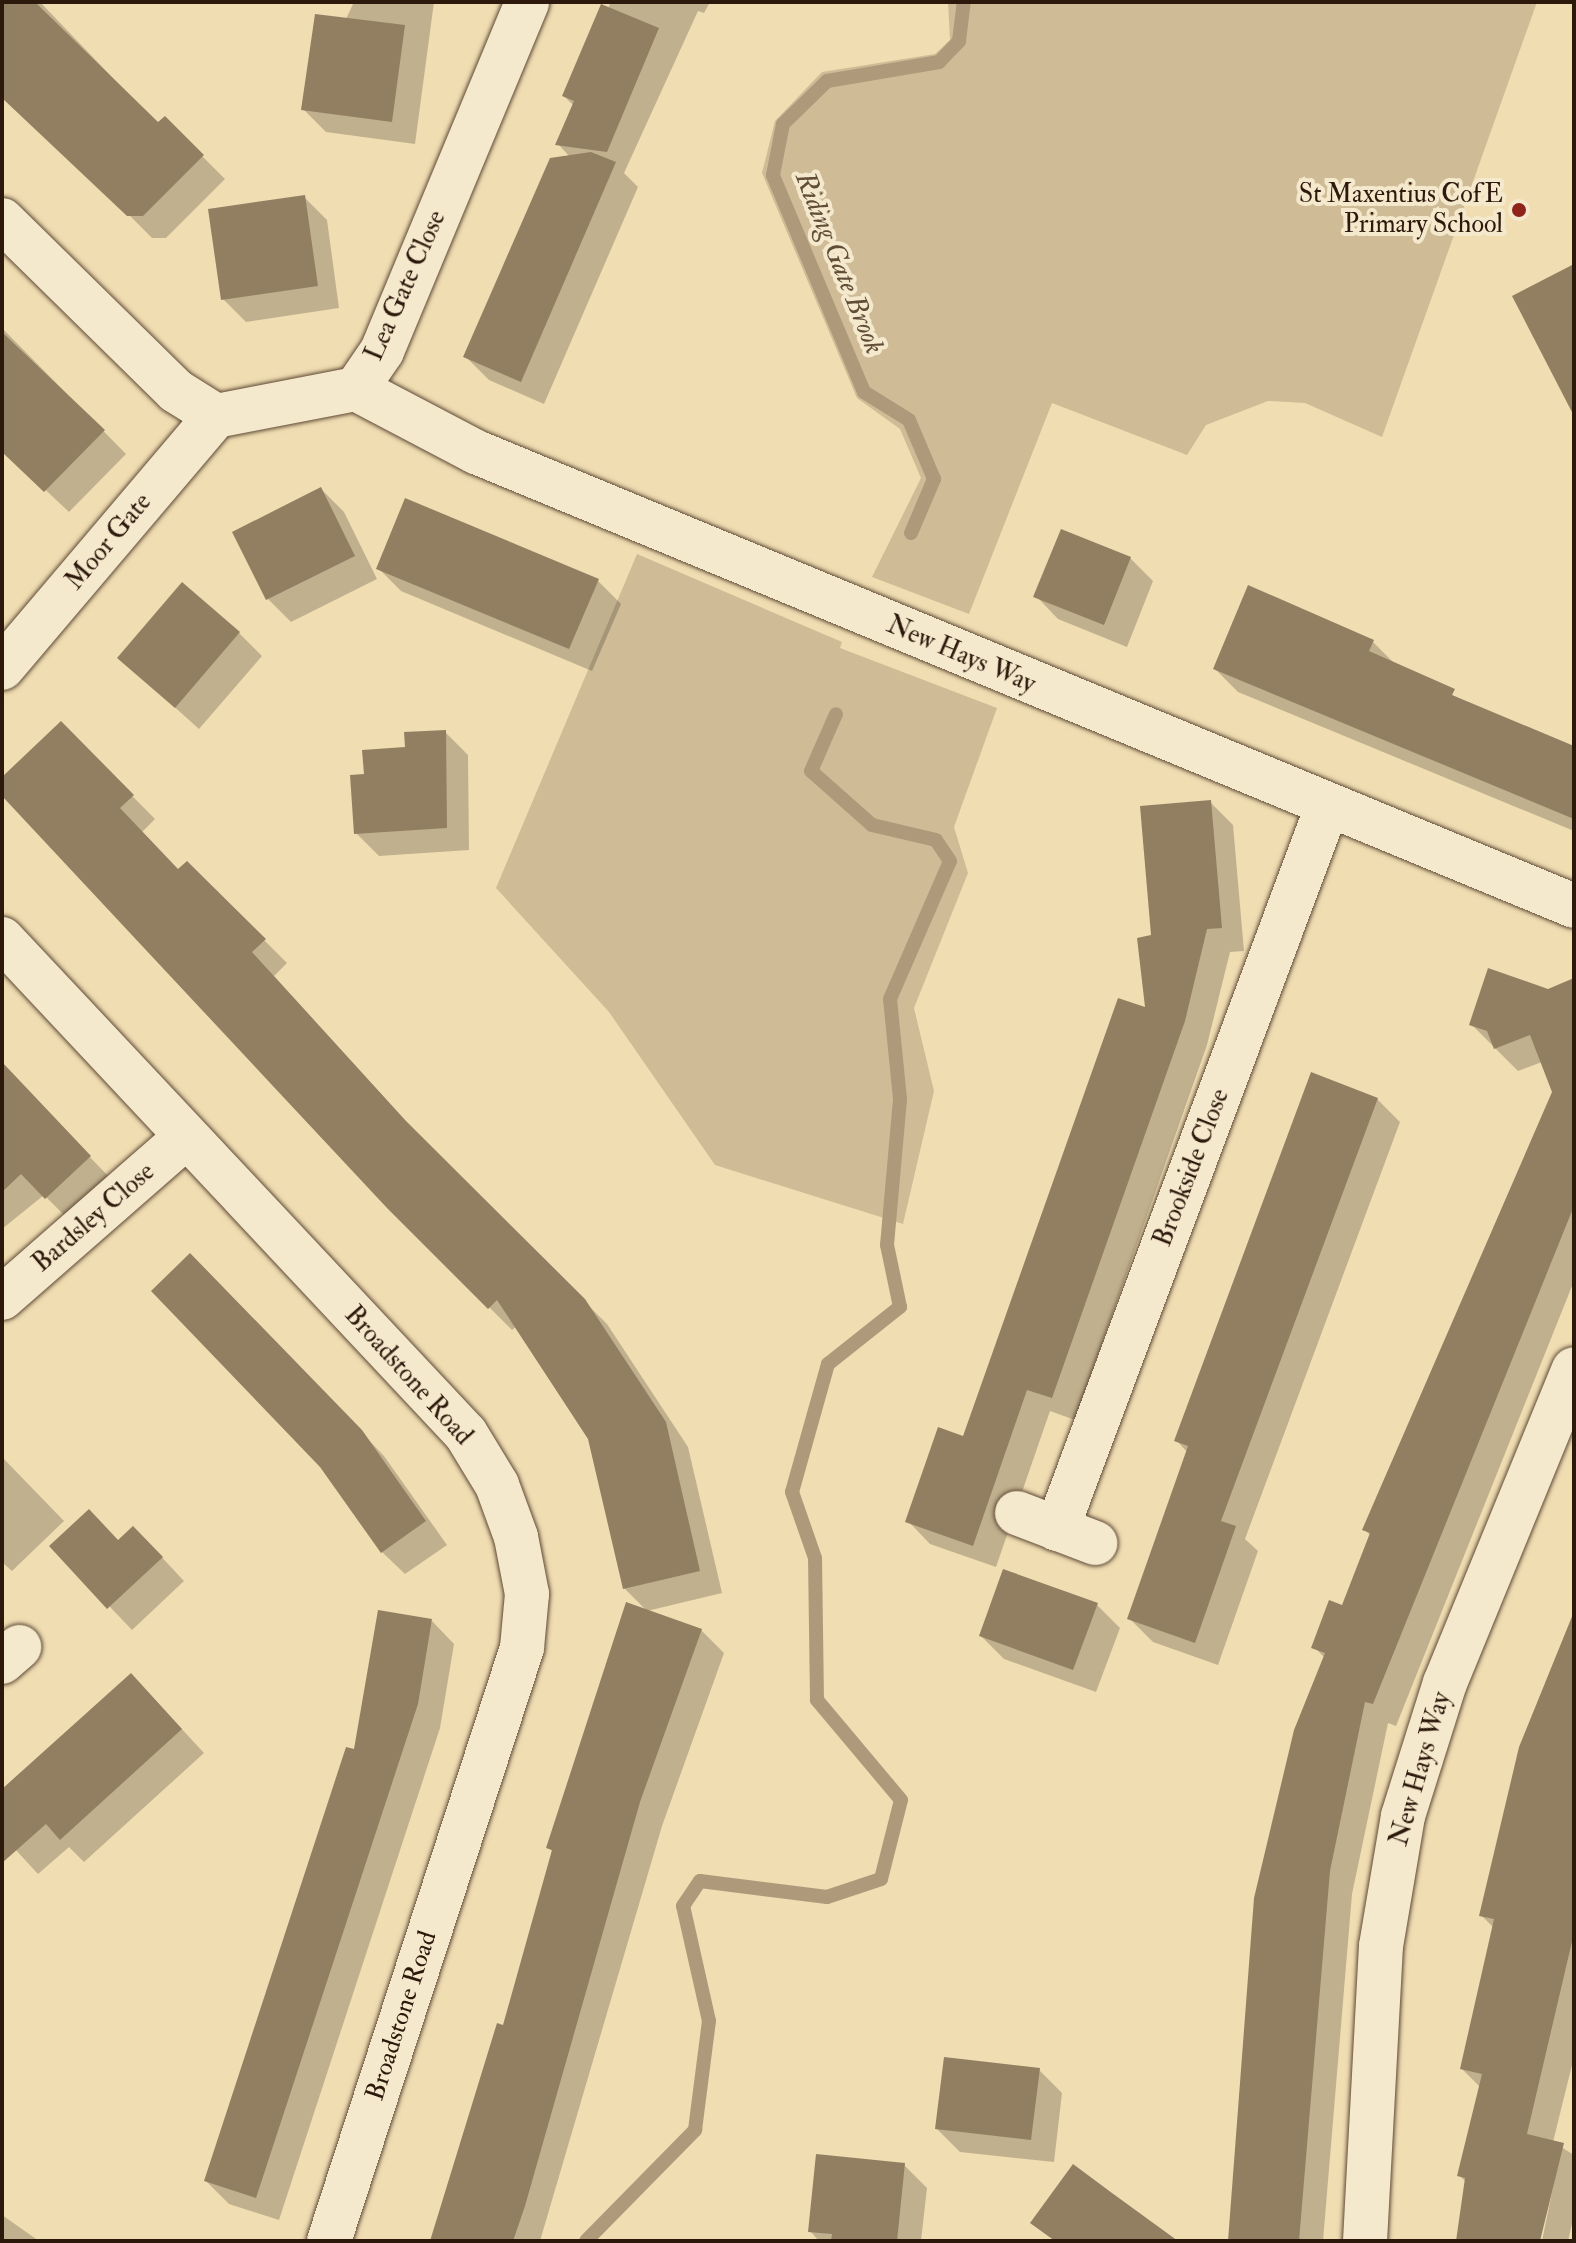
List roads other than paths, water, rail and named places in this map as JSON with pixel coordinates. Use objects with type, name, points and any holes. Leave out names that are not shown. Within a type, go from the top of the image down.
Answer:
[{"type":"street","name":"Lea Gate Close","points":[[216,416],[356,389],[382,351],[527,2]]},
{"type":"street","points":[[2,220],[176,391],[216,416]]},
{"type":"street","name":"New Hays Way","points":[[356,389],[476,452],[1327,807],[1574,906]]},
{"type":"street","name":"Moor Gate","points":[[2,668],[216,416]]},
{"type":"street","name":"Brookside Close","points":[[1017,1513],[1076,1536],[1327,807]]},
{"type":"street","name":"Broadstone Road","points":[[2,939],[185,1138],[466,1434],[502,1498],[527,1594],[522,1648],[329,2241]]},
{"type":"street","name":"Bardsley Close","points":[[2,1298],[185,1138]]},
{"type":"street","name":"New Hays Way","points":[[1365,2241],[1381,1946],[1403,1816],[1445,1683],[1574,1369]]},
{"type":"waterway","name":"Riding Gate Brook","points":[[911,533],[934,479],[909,420],[864,392],[773,175],[783,124],[827,81],[939,62],[959,41],[964,2]]},
{"type":"waterway","name":"Riding Gate Brook","points":[[586,2241],[695,2130],[709,2021],[683,1906],[700,1881],[827,1897],[881,1879],[901,1800],[817,1700],[815,1558],[792,1492],[828,1364],[900,1307],[887,1245],[900,1099],[890,999],[950,861],[936,840],[872,825],[811,771],[836,714]]},
{"type":"place","name":"St Maxentius CofE Primary School","points":[[1519,210]]}]
